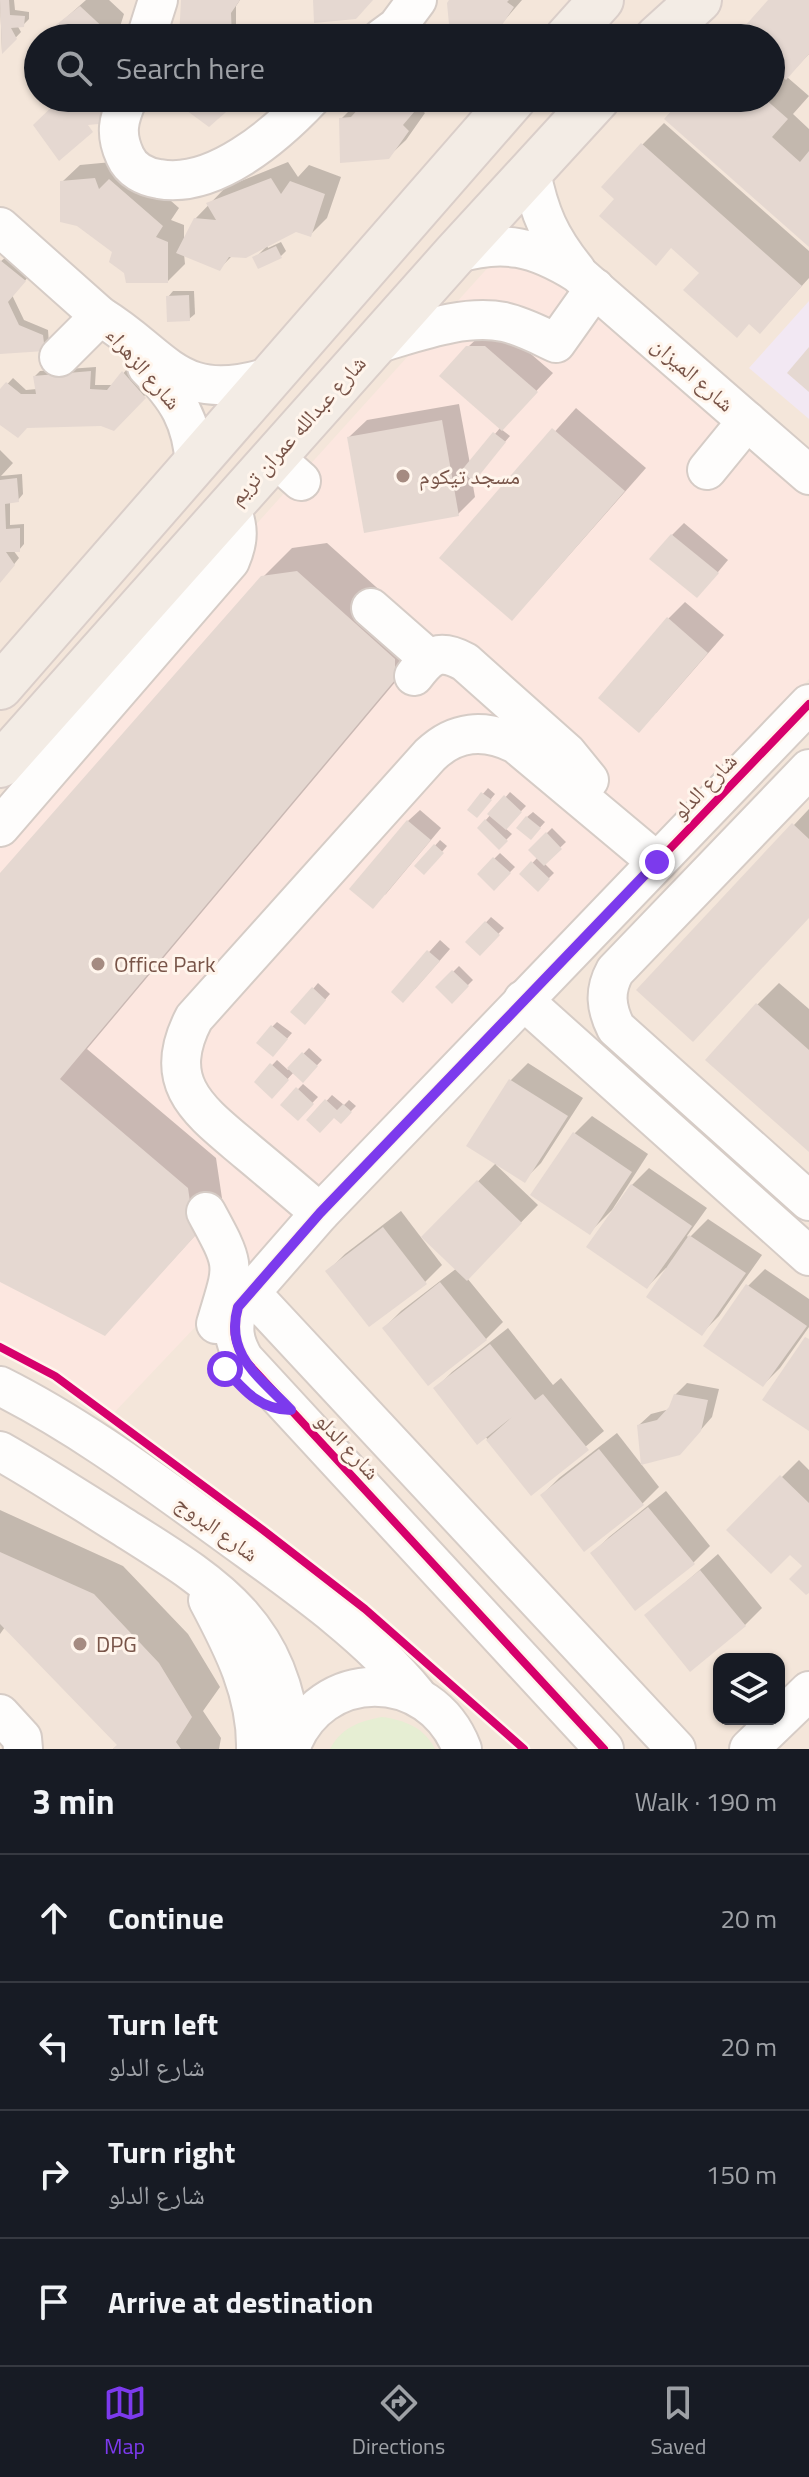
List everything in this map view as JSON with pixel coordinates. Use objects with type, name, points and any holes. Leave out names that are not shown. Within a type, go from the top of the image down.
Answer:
[{"type":"main road","points":[[661,24],[681,0]]},
{"type":"main road","points":[[672,24],[699,0]]},
{"type":"main road","points":[[0,687],[502,112]]},
{"type":"main road","name":"شارع عبدالله عمران تريم","points":[[0,765],[230,506],[287,469],[375,344],[585,112]]},
{"type":"street","points":[[150,24],[158,0]]},
{"type":"street","points":[[399,24],[417,0]]},
{"type":"street","points":[[121,112],[118,139],[127,162],[146,177],[170,181],[204,174],[227,164],[259,146],[298,112]]},
{"type":"street","name":"شارع الميزان","points":[[531,172],[536,196],[554,242],[586,280]]},
{"type":"street","name":"شارع الزهراء","points":[[0,227],[102,317],[167,369],[191,381],[217,386],[244,385],[269,377]]},
{"type":"street","name":"شارع الميزان","points":[[455,254],[474,248],[512,246],[549,256],[586,280],[809,475]]},
{"type":"street","points":[[375,344],[476,320],[503,322],[556,343],[586,280]]},
{"type":"street","points":[[59,357],[102,317]]},
{"type":"street","name":"شارع الزهراء","points":[[102,317],[111,331],[176,398],[193,441],[195,465]]},
{"type":"street","points":[[707,470],[747,421]]},
{"type":"street","points":[[0,827],[230,561],[237,543],[237,524],[230,506]]},
{"type":"street","points":[[371,608],[421,667],[440,654],[465,662],[567,753],[590,782],[602,816]]},
{"type":"street","name":"شارع الدلو","points":[[604,1749],[244,1359],[235,1343],[233,1325],[238,1307],[320,1213],[809,704]]},
{"type":"street","points":[[320,1213],[199,1111],[190,1097],[181,1065],[187,1032],[194,1018],[441,745],[470,733],[501,737],[516,744],[657,862]]},
{"type":"street","points":[[747,768],[783,796]]},
{"type":"street","points":[[809,769],[615,971],[609,982],[607,1006],[616,1028],[624,1036],[809,1201]]},
{"type":"street","points":[[523,1000],[809,1256]]},
{"type":"street","points":[[206,1212],[227,1250],[231,1269],[215,1330],[219,1358],[233,1379],[260,1404],[291,1410]]},
{"type":"street","points":[[251,1293],[676,1749]]},
{"type":"street","name":"شارع البروج","points":[[0,1386],[73,1428],[135,1469],[266,1563],[374,1648],[416,1694],[431,1703],[465,1742]]},
{"type":"street","points":[[4,1455],[194,1572],[232,1603],[262,1640],[282,1684],[289,1714],[279,1747]]},
{"type":"street","points":[[279,1747],[329,1699],[357,1688],[387,1686],[416,1694]]},
{"type":"street","points":[[749,1749],[809,1691]]},
{"type":"street","points":[[0,1714],[22,1738],[23,1749]]},
{"type":"shaded area","points":[[0,0],[809,0],[809,1749],[0,1749]]},
{"type":"shaded area","points":[[511,242],[809,498],[809,679],[109,1418],[0,1341],[0,808]]},
{"type":"shaded area","points":[[809,301],[809,419],[749,368]]},
{"type":"green space","points":[[382,1717],[413,1726],[425,1735],[435,1749],[330,1749],[352,1727]]},
{"type":"building","points":[[0,0],[9,0],[10,15],[25,16],[24,27],[11,28],[17,39],[2,54]]},
{"type":"building","points":[[181,0],[240,0],[231,13],[231,24],[180,24]]},
{"type":"building","points":[[313,0],[373,0],[356,19],[314,23]]},
{"type":"building","points":[[449,0],[509,0],[507,2],[514,7],[503,24],[449,24]]},
{"type":"building","points":[[768,0],[809,0],[809,54],[786,80],[785,24],[747,24]]},
{"type":"building","points":[[80,6],[99,24],[57,24]]},
{"type":"building","points":[[46,112],[110,112],[108,123],[88,125],[93,132],[59,161],[33,125]]},
{"type":"building","points":[[189,112],[226,112],[209,127]]},
{"type":"building","points":[[355,112],[414,112],[403,125],[409,131],[389,159],[340,163],[339,118],[351,117]]},
{"type":"building","points":[[670,112],[780,112],[788,119],[772,137],[800,162],[809,151],[809,247],[664,119]]},
{"type":"building","points":[[641,143],[802,286],[760,334],[749,324],[737,338],[683,290],[699,273],[671,248],[656,266],[599,216],[614,199],[601,187]]},
{"type":"building","points":[[95,178],[99,189],[109,179],[163,226],[156,237],[168,242],[168,283],[126,283],[124,273],[109,262],[112,252],[77,226],[60,222],[60,181]]},
{"type":"building","points":[[271,178],[281,194],[290,181],[325,194],[311,237],[296,232],[246,258],[229,257],[220,271],[176,253],[194,218],[216,220],[206,203]]},
{"type":"building","points":[[276,246],[282,258],[258,269],[252,257]]},
{"type":"building","points":[[0,260],[26,281],[8,302],[19,325],[43,335],[45,351],[0,354]]},
{"type":"building","points":[[189,295],[190,321],[167,322],[166,296]]},
{"type":"building","points":[[466,346],[485,346],[538,392],[502,431],[439,376]]},
{"type":"building","points":[[809,347],[809,392],[787,373]]},
{"type":"building","points":[[91,371],[90,389],[107,390],[122,371],[146,398],[114,431],[101,426],[27,428],[18,438],[0,425],[0,389],[6,382],[21,394],[36,394],[33,376]]},
{"type":"building","name":"مسجد تيكوم","points":[[442,420],[459,516],[364,533],[347,437]]},
{"type":"building","points":[[552,428],[625,491],[512,621],[439,558]]},
{"type":"building","points":[[493,432],[506,442],[474,482],[461,471]]},
{"type":"building","points":[[17,478],[19,502],[5,504],[6,529],[20,528],[20,552],[6,552],[15,565],[0,583],[0,480]]},
{"type":"building","points":[[671,534],[719,573],[697,598],[649,559]]},
{"type":"building","name":"Office Park","points":[[297,571],[395,659],[395,680],[60,1079],[188,1188],[195,1236],[105,1336],[0,1282],[0,873],[261,576]]},
{"type":"building","points":[[667,617],[708,653],[639,733],[598,698]]},
{"type":"building","points":[[481,792],[492,800],[477,818],[467,810]]},
{"type":"building","points":[[504,795],[522,812],[506,830],[487,814]]},
{"type":"building","points":[[526,816],[541,828],[531,840],[516,828]]},
{"type":"building","points":[[485,819],[508,841],[499,850],[477,828]]},
{"type":"building","points":[[407,820],[431,840],[373,909],[349,889]]},
{"type":"building","points":[[792,823],[809,839],[809,918],[693,1042],[636,990]]},
{"type":"building","points":[[546,832],[562,849],[544,866],[528,850]]},
{"type":"building","points":[[434,844],[444,853],[424,875],[414,866]]},
{"type":"building","points":[[493,857],[511,873],[494,891],[477,874]]},
{"type":"building","points":[[531,861],[550,879],[538,892],[519,874]]},
{"type":"building","points":[[485,921],[500,935],[480,956],[465,942]]},
{"type":"building","points":[[427,950],[440,961],[403,1003],[391,992]]},
{"type":"building","points":[[452,970],[469,986],[452,1004],[435,987]]},
{"type":"building","points":[[312,987],[326,1000],[305,1025],[290,1012]]},
{"type":"building","points":[[756,1003],[809,1050],[809,1152],[705,1060]]},
{"type":"building","points":[[271,1025],[288,1039],[273,1057],[256,1043]]},
{"type":"building","points":[[302,1052],[318,1066],[303,1083],[287,1068]]},
{"type":"building","points":[[270,1063],[289,1080],[272,1099],[254,1082]]},
{"type":"building","points":[[509,1079],[568,1116],[525,1183],[466,1146]]},
{"type":"building","points":[[296,1087],[314,1104],[298,1121],[280,1105]]},
{"type":"building","points":[[325,1099],[337,1110],[343,1104],[352,1112],[341,1124],[334,1118],[320,1133],[306,1120]]},
{"type":"building","points":[[573,1132],[632,1172],[590,1235],[530,1195]]},
{"type":"building","points":[[477,1180],[522,1223],[467,1281],[421,1237]]},
{"type":"building","points":[[631,1184],[692,1226],[647,1289],[586,1247]]},
{"type":"building","points":[[383,1227],[427,1284],[369,1327],[325,1271]]},
{"type":"building","points":[[689,1235],[746,1273],[702,1336],[646,1297]]},
{"type":"building","points":[[440,1282],[487,1340],[428,1386],[382,1328]]},
{"type":"building","points":[[746,1284],[807,1326],[763,1387],[703,1346]]},
{"type":"building","points":[[805,1337],[809,1339],[809,1431],[762,1400]]},
{"type":"building","points":[[490,1344],[535,1400],[543,1394],[589,1450],[531,1496],[486,1440],[512,1417],[477,1445],[433,1388]]},
{"type":"building","points":[[674,1394],[708,1400],[701,1431],[680,1455],[641,1465],[637,1425],[657,1420],[669,1407]]},
{"type":"building","points":[[599,1449],[644,1505],[584,1552],[540,1495]]},
{"type":"building","points":[[780,1475],[809,1503],[809,1593],[806,1595],[789,1579],[802,1566],[790,1555],[771,1574],[726,1530]]},
{"type":"building","points":[[648,1507],[695,1564],[635,1611],[590,1553]]},
{"type":"building","name":"DPG","points":[[0,1552],[94,1594],[159,1663],[192,1717],[176,1742],[181,1749],[113,1749],[117,1745],[0,1624]]},
{"type":"building","points":[[700,1570],[746,1626],[690,1672],[644,1615]]},
{"type":"cycle path","points":[[604,1749],[244,1359],[236,1340],[236,1314],[238,1307],[320,1213],[809,704]]},
{"type":"cycle path","points":[[0,1347],[55,1376],[263,1530],[365,1609],[524,1749]]},
{"type":"place","name":"مسجد تيكوم","points":[[403,476]]},
{"type":"place","name":"Office Park","points":[[98,964]]},
{"type":"place","name":"DPG","points":[[80,1644]]},
{"type":"route","points":[[225,1369],[260,1404],[291,1410],[244,1359],[235,1343],[233,1325],[238,1307],[320,1213],[657,862]]}]
